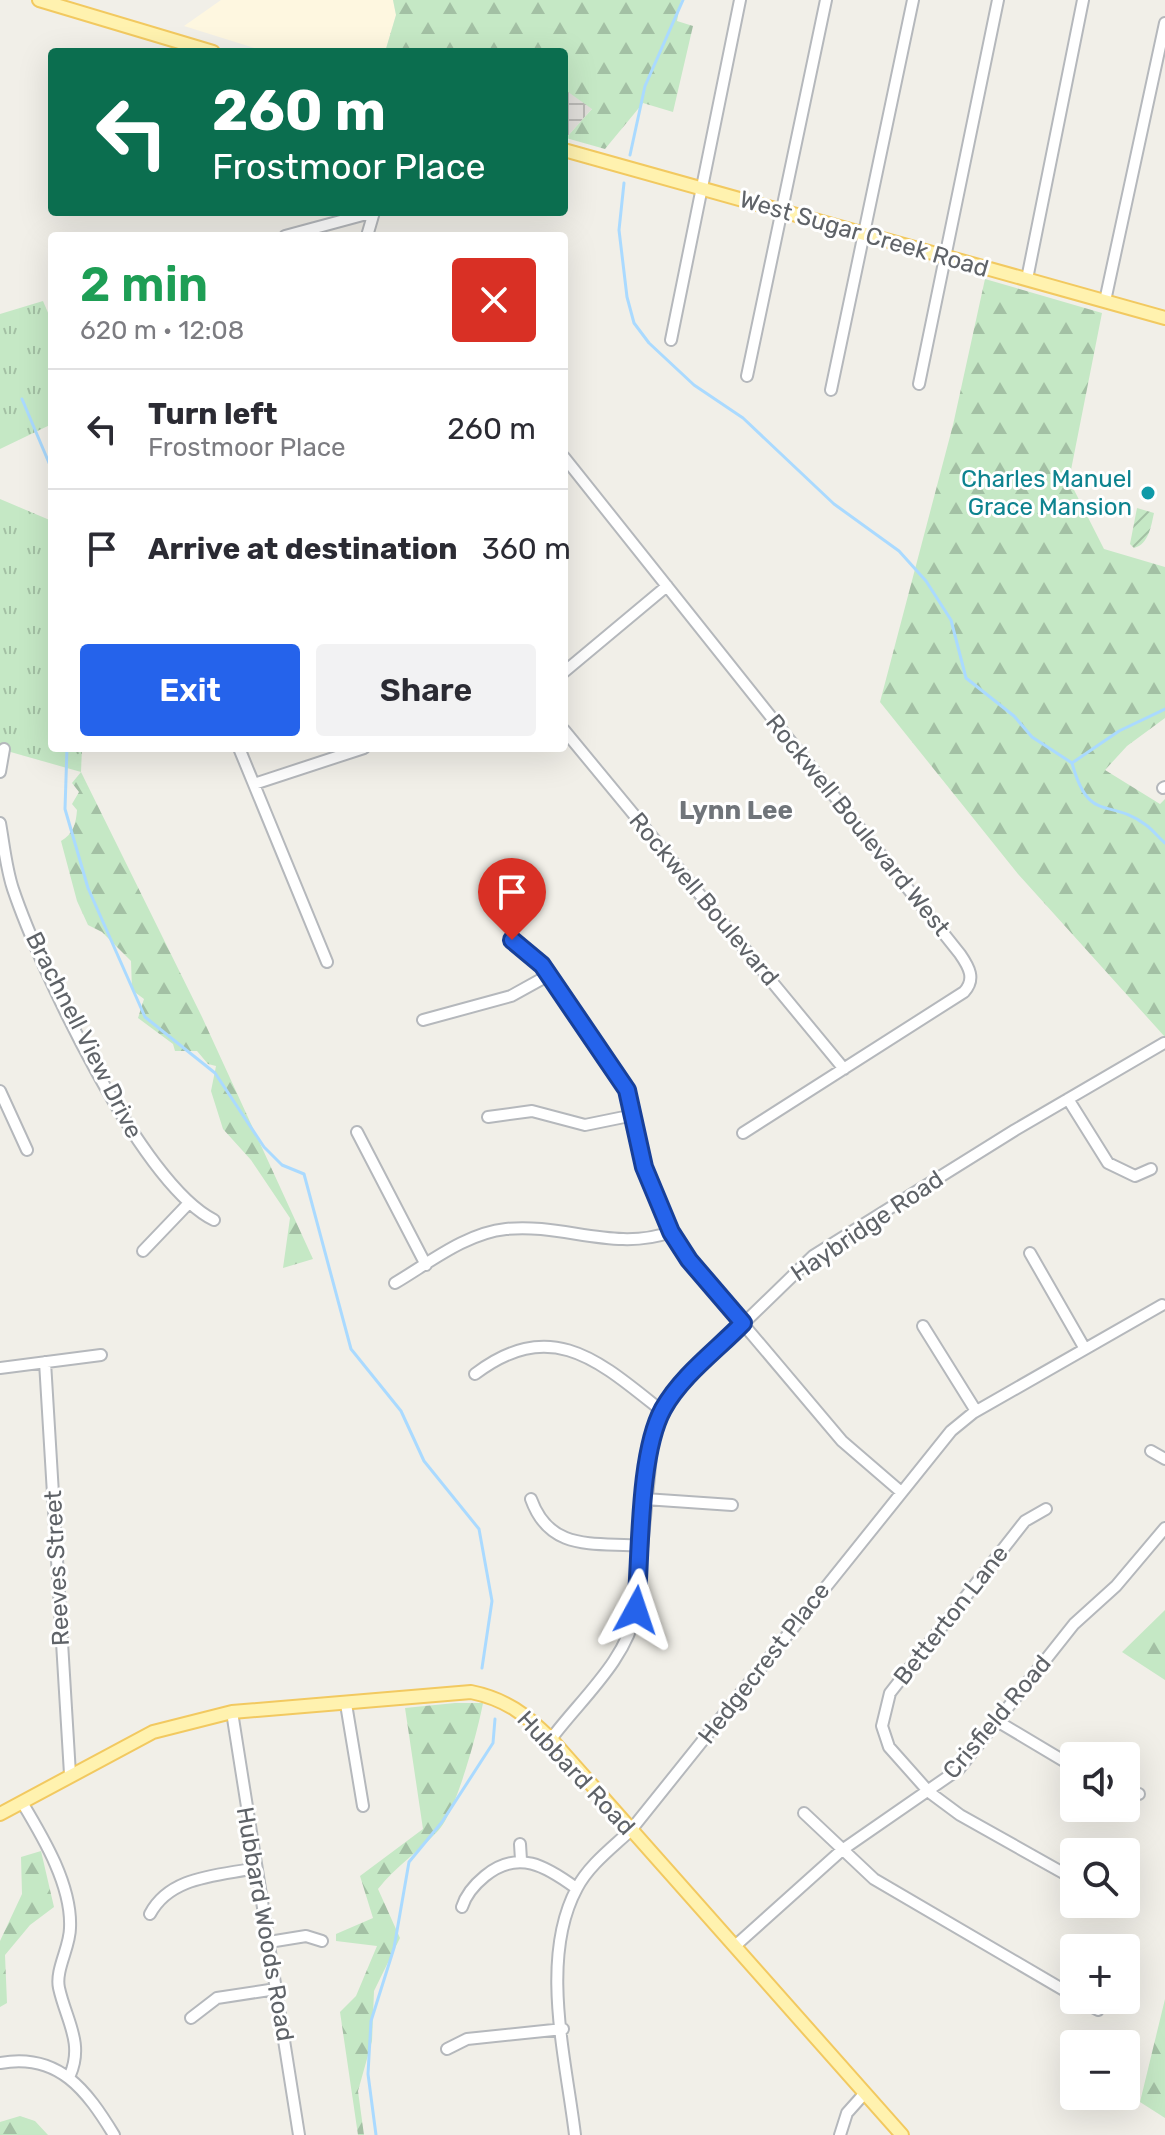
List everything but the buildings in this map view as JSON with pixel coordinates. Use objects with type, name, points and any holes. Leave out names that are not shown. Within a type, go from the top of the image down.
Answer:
[{"type":"main road","points":[[39,0],[200,48]]},
{"type":"main road","name":"West Sugar Creek Road","points":[[568,151],[1165,318]]},
{"type":"main road","name":"Hubbard Road","points":[[0,1814],[153,1732],[232,1712],[471,1692],[519,1709],[551,1739],[902,2135]]},
{"type":"street","points":[[671,340],[740,0]]},
{"type":"street","points":[[747,376],[826,0]]},
{"type":"street","points":[[831,390],[913,0]]},
{"type":"street","points":[[919,384],[998,0]]},
{"type":"street","points":[[1027,279],[1083,0]]},
{"type":"street","points":[[1105,301],[1165,23]]},
{"type":"street","points":[[300,232],[359,216]]},
{"type":"street","name":"Rockwell Boulevard West","points":[[568,462],[970,969],[971,982],[964,992],[743,1133]]},
{"type":"street","points":[[568,669],[667,586]]},
{"type":"street","name":"Rockwell Boulevard","points":[[568,735],[844,1069]]},
{"type":"street","points":[[0,772],[4,749]]},
{"type":"street","points":[[241,752],[327,962]]},
{"type":"street","points":[[254,784],[352,752]]},
{"type":"street","name":"Brachnell View Drive","points":[[0,823],[4,868],[28,928],[90,1056],[145,1153],[188,1204],[214,1220]]},
{"type":"street","points":[[512,940],[531,953],[549,975],[627,1090],[644,1167],[671,1232],[689,1260],[842,1441],[900,1491]]},
{"type":"street","points":[[423,1020],[511,996],[549,975]]},
{"type":"street","name":"Haybridge Road","points":[[551,1739],[615,1658],[629,1634],[636,1610],[653,1435],[662,1411],[683,1382],[813,1256],[1164,1043]]},
{"type":"street","points":[[0,1091],[27,1150]]},
{"type":"street","points":[[1068,1099],[1108,1163],[1135,1176],[1151,1169]]},
{"type":"street","points":[[488,1117],[532,1111],[585,1125],[634,1115]]},
{"type":"street","points":[[0,1124],[12,1117]]},
{"type":"street","points":[[357,1132],[426,1265]]},
{"type":"street","points":[[143,1251],[188,1204]]},
{"type":"street","points":[[395,1283],[473,1238],[505,1229],[527,1228],[626,1241],[646,1240],[671,1232]]},
{"type":"street","points":[[1030,1253],[1085,1349]]},
{"type":"street","name":"Hedgecrest Place","points":[[575,2135],[557,1953],[562,1924],[576,1888],[598,1861],[631,1830],[941,1440],[976,1411],[1162,1305]]},
{"type":"street","points":[[923,1326],[976,1411]]},
{"type":"street","points":[[475,1374],[504,1354],[523,1348],[584,1354],[606,1365],[662,1411]]},
{"type":"street","points":[[0,1368],[101,1355]]},
{"type":"street","name":"Reeves Street","points":[[45,1362],[70,1774]]},
{"type":"street","points":[[1151,1451],[1165,1459]]},
{"type":"street","points":[[531,1499],[543,1525],[562,1538],[641,1546]]},
{"type":"street","points":[[645,1499],[732,1505]]},
{"type":"street","name":"Betterton Lane","points":[[1046,1509],[1025,1521],[890,1693],[882,1726],[889,1747],[929,1792],[960,1815],[1060,1871]]},
{"type":"street","name":"Crisfield Road","points":[[735,1946],[842,1850],[959,1769],[1074,1624],[1116,1586],[1165,1528]]},
{"type":"street","points":[[346,1704],[363,1806]]},
{"type":"street","name":"Hubbard Woods Road","points":[[232,1712],[299,2135]]},
{"type":"street","points":[[997,1721],[1060,1759]]},
{"type":"street","points":[[23,1804],[46,1843],[70,1916],[70,1931],[58,1984],[78,2048],[70,2075]]},
{"type":"street","points":[[804,1813],[886,1887],[1060,1988]]},
{"type":"street","points":[[520,1844],[521,1860]]},
{"type":"street","points":[[462,1907],[471,1888],[487,1874],[521,1860],[546,1868],[576,1888]]},
{"type":"street","points":[[150,1914],[157,1900],[178,1884],[256,1868]]},
{"type":"street","points":[[269,1942],[297,1936],[322,1941]]},
{"type":"street","points":[[191,2018],[217,1998],[276,1989]]},
{"type":"street","points":[[447,2049],[467,2039],[563,2029]]},
{"type":"street","points":[[0,2063],[28,2061],[70,2075],[90,2095],[114,2135]]},
{"type":"street","points":[[840,2135],[847,2113],[864,2094]]},
{"type":"shaded area","points":[[221,0],[393,0],[396,15],[386,48],[254,48],[184,26]]},
{"type":"shaded area","points":[[568,88],[606,93],[568,136]]},
{"type":"green space","points":[[393,0],[681,0],[677,21],[693,26],[673,112],[643,103],[605,149],[568,139],[592,109],[568,92],[568,48],[386,48],[396,15]]},
{"type":"green space","points":[[985,279],[1102,313],[1069,480],[1104,549],[1165,567],[1165,718],[1127,746],[1105,770],[1160,804],[1165,799],[1165,1037],[1018,874],[880,702],[953,425]]},
{"type":"green space","points":[[43,301],[48,313],[48,426],[0,449],[0,314]]},
{"type":"green space","points":[[0,499],[48,519],[48,752],[82,752],[81,772],[0,749]]},
{"type":"green space","points":[[1137,508],[1154,513],[1146,539],[1134,548],[1130,544]]},
{"type":"green space","points":[[81,772],[202,1017],[313,1259],[283,1268],[290,1218],[251,1160],[223,1129],[211,1091],[216,1066],[208,1064],[197,1051],[175,1051],[173,1044],[138,1018],[144,999],[132,990],[131,961],[102,932],[88,925],[77,901],[61,841],[75,824],[77,810],[72,804],[79,792],[72,783]]},
{"type":"green space","points":[[1165,1610],[1165,1680],[1122,1652]]},
{"type":"green space","points":[[483,1703],[452,1808],[437,1832],[378,1889],[400,1938],[374,1991],[372,2041],[358,2091],[364,2135],[358,2135],[340,2012],[356,1996],[377,1946],[336,1941],[336,1934],[373,1918],[360,1876],[423,1829],[405,1708]]},
{"type":"green space","points":[[41,1851],[54,1907],[30,1925],[5,1955],[7,2003],[0,2007],[0,1941],[22,1894],[21,1857]]},
{"type":"green space","points":[[1165,1999],[1165,2118],[1140,2102]]},
{"type":"green space","points":[[20,2116],[35,2121],[48,2135],[0,2135],[0,2122]]},
{"type":"waterway","points":[[630,155],[645,86],[683,0]]},
{"type":"waterway","points":[[624,183],[619,230],[627,297],[634,323],[649,343],[694,385],[743,418],[834,504],[899,551],[926,581],[951,620],[966,678],[1014,716],[1032,737],[1072,763],[1079,782],[1093,802],[1133,817],[1165,843]]},
{"type":"waterway","points":[[22,399],[48,461]]},
{"type":"waterway","points":[[1072,763],[1119,731],[1165,709]]},
{"type":"waterway","points":[[67,752],[65,809],[88,888],[145,1017],[215,1073],[264,1147],[282,1165],[304,1174],[351,1349],[401,1411],[424,1461],[479,1529],[492,1601],[482,1668]]},
{"type":"waterway","points":[[376,2135],[368,2074],[371,2021],[394,1948],[409,1862],[442,1822],[493,1743],[495,1719]]},
{"type":"place","name":"Charles Manuel Grace Mansion","points":[[1148,493]]},
{"type":"district","name":"Lynn Lee","points":[[736,810]]},
{"type":"route","points":[[512,940],[542,965],[627,1090],[644,1167],[671,1232],[689,1260],[743,1323],[683,1382],[657,1421],[646,1478],[636,1610]]}]
